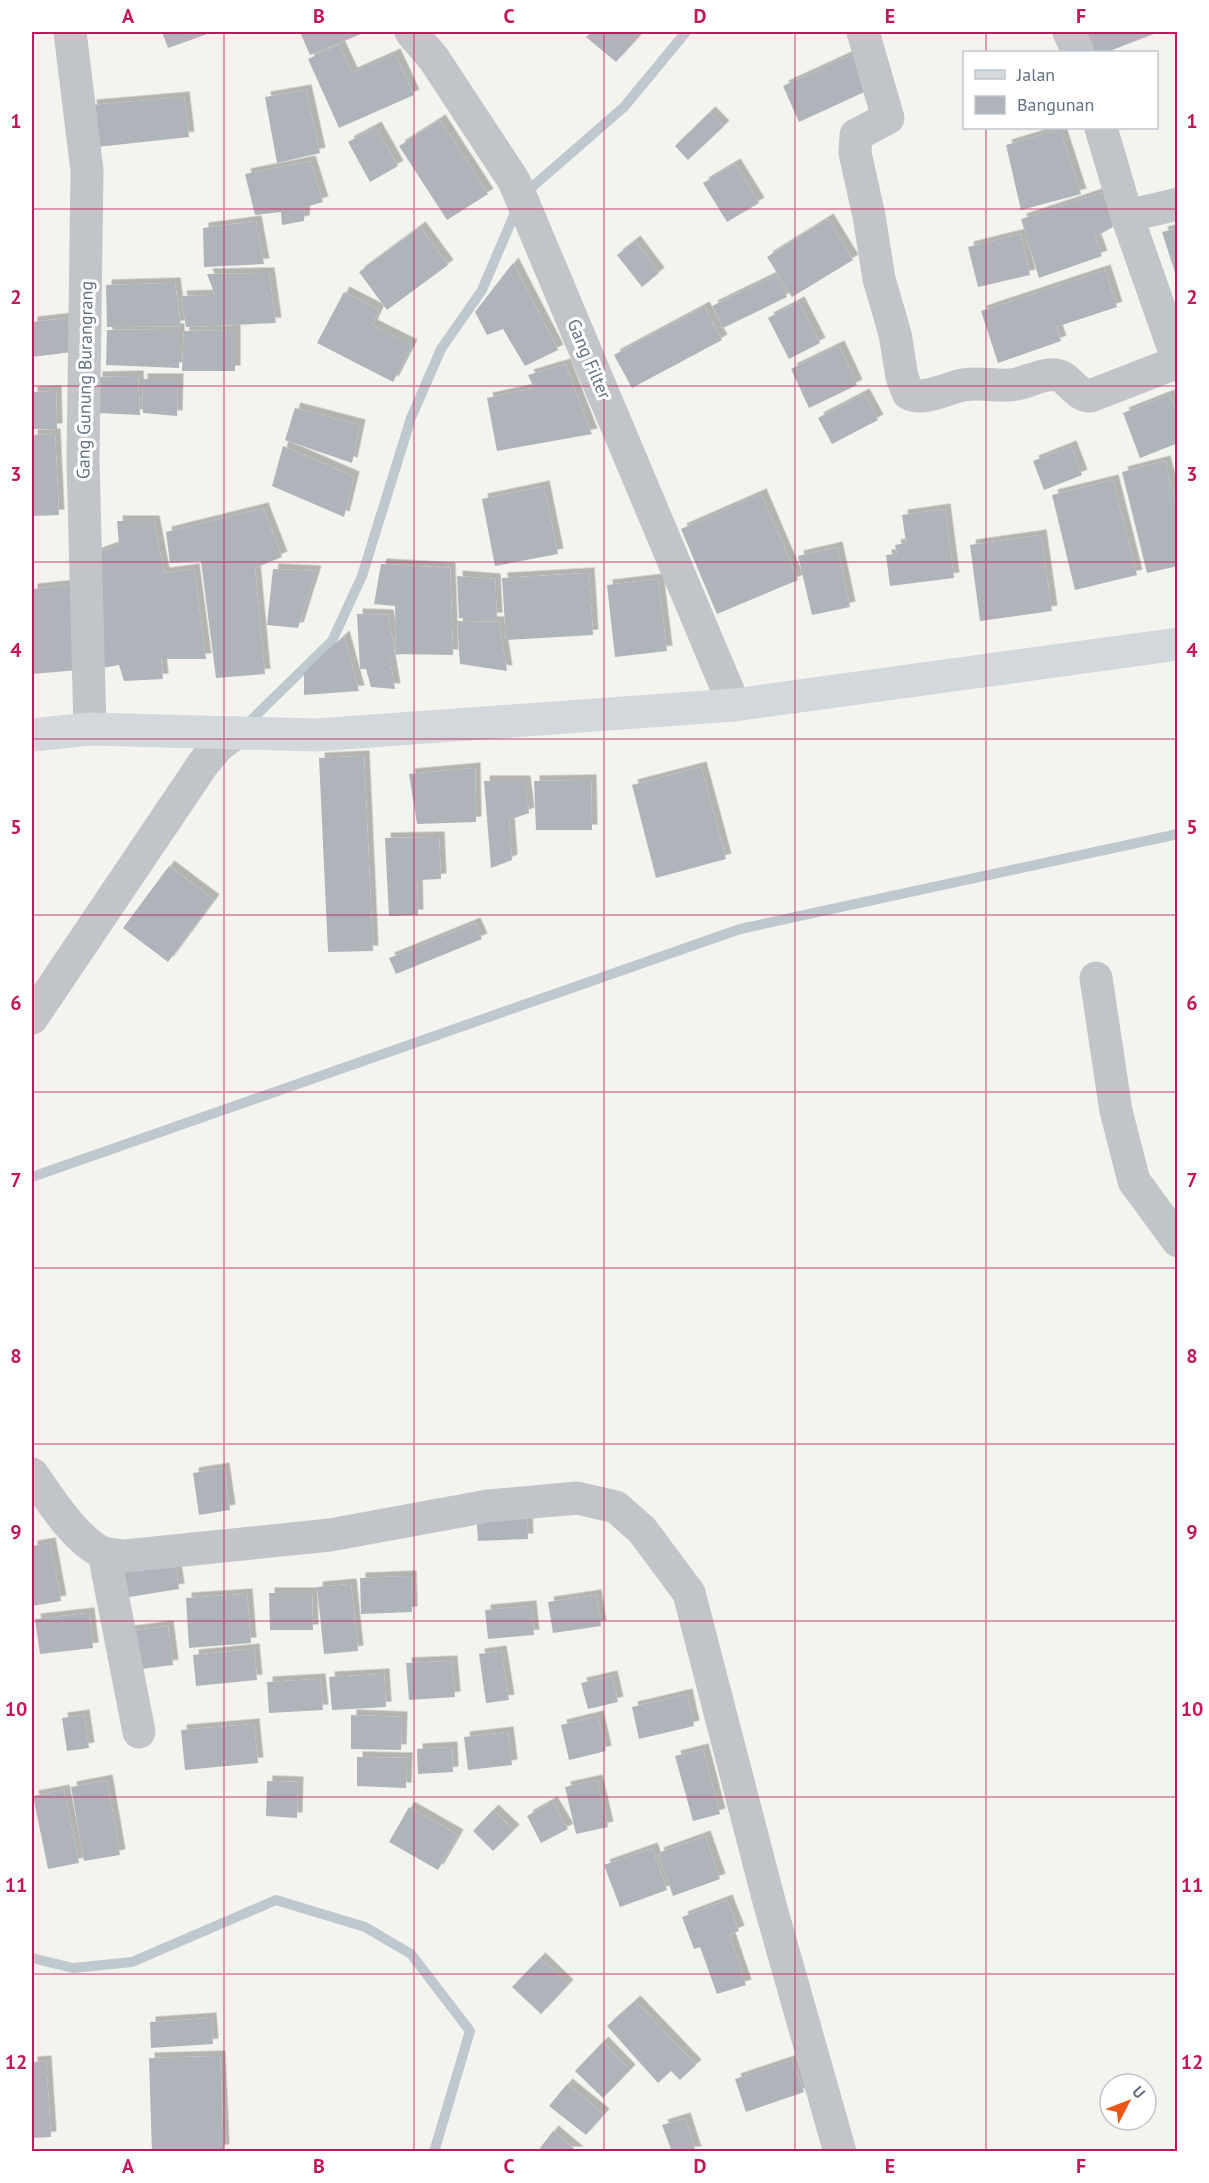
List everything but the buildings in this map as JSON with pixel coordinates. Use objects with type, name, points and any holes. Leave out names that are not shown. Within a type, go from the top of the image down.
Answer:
[{"type":"main road","points":[[32,735],[90,729],[316,735],[734,705],[1178,644]]},
{"type":"street","name":"Gang Gunung Burangrang","points":[[70,32],[87,171],[83,460],[90,729]]},
{"type":"street","name":"Gang Filter","points":[[411,32],[434,59],[514,181],[734,705]]},
{"type":"street","points":[[863,32],[888,114],[885,120],[856,135],[855,153],[869,216],[879,279],[895,334],[902,377],[908,393],[920,396],[983,383],[1009,386],[1053,374],[1062,377],[1082,394],[1090,396],[1178,362],[1127,216],[1101,129]]},
{"type":"street","points":[[1069,32],[1078,51]]},
{"type":"street","points":[[1127,216],[1178,204]]},
{"type":"street","points":[[32,1018],[203,764],[219,745],[236,733]]},
{"type":"street","points":[[1096,978],[1116,1111],[1134,1181],[1178,1241]]},
{"type":"street","points":[[32,1474],[60,1513],[88,1543],[104,1554],[125,1556],[330,1535],[499,1505],[577,1498],[616,1507],[642,1530],[689,1593],[770,1905],[840,2151]]},
{"type":"street","points":[[104,1554],[139,1732]]},
{"type":"waterway","points":[[524,194],[624,107],[686,32]]},
{"type":"waterway","points":[[244,727],[332,641],[362,576],[411,418],[441,349],[482,290],[517,208]]},
{"type":"waterway","points":[[32,1177],[740,929],[1178,834]]},
{"type":"waterway","points":[[32,1958],[73,1968],[132,1962],[276,1900],[365,1927],[411,1954],[470,2031],[434,2152]]}]
